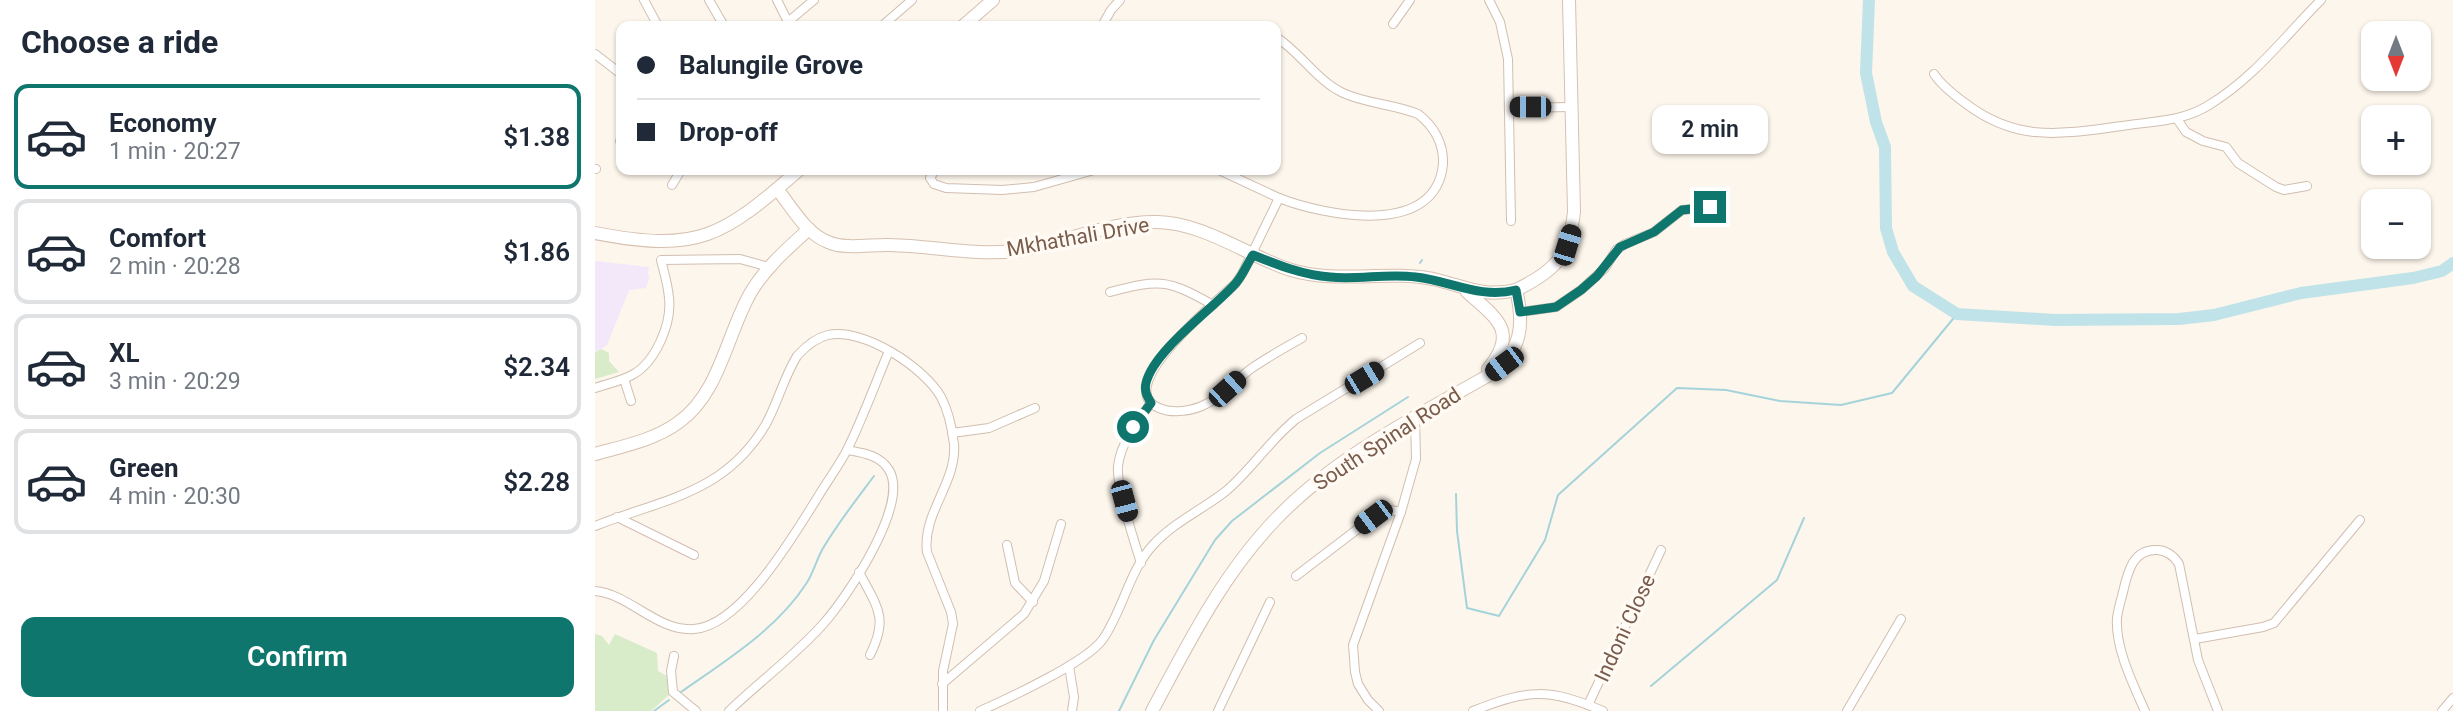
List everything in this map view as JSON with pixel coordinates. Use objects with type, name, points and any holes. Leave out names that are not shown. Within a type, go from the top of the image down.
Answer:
[{"type":"street","points":[[644,0],[655,21]]},
{"type":"street","points":[[709,0],[721,21]]},
{"type":"street","points":[[776,0],[785,21]]},
{"type":"street","points":[[790,21],[814,0]]},
{"type":"street","points":[[887,21],[912,0]]},
{"type":"street","points":[[969,21],[993,0]]},
{"type":"street","points":[[1105,21],[1120,0]]},
{"type":"street","points":[[1393,24],[1410,0]]},
{"type":"street","points":[[1489,0],[1500,22],[1507,50],[1511,221]]},
{"type":"street","points":[[1516,290],[1547,274],[1558,261],[1570,237],[1574,212],[1569,0]]},
{"type":"street","points":[[1934,74],[1948,89],[1988,119],[2025,133],[2096,129],[2177,119],[2207,106],[2249,76],[2321,0]]},
{"type":"street","points":[[1230,175],[1279,198],[1329,212],[1391,214],[1408,211],[1420,206],[1437,187],[1443,161],[1442,146],[1427,121],[1418,114],[1343,93],[1328,84],[1281,41]]},
{"type":"street","points":[[595,54],[616,70]]},
{"type":"street","points":[[1509,108],[1572,107]]},
{"type":"street","points":[[2177,119],[2186,132],[2203,141],[2226,147],[2238,163],[2276,187],[2284,190],[2307,186]]},
{"type":"street","points":[[672,185],[678,175]]},
{"type":"street","points":[[595,233],[659,242],[698,238],[734,223],[793,175]]},
{"type":"street","points":[[931,175],[931,181],[939,187],[1019,189],[1063,175]]},
{"type":"street","name":"Mkhathali Drive","points":[[777,189],[809,229],[829,243],[840,246],[890,244],[1009,251],[1045,245],[1119,225],[1162,222],[1200,231],[1253,255],[1311,275],[1347,278],[1414,276],[1479,293],[1494,294],[1516,290]]},
{"type":"street","points":[[1279,198],[1253,255],[1235,284],[1177,340],[1154,368],[1146,384],[1146,396],[1151,403],[1167,410],[1190,410],[1204,405],[1215,400],[1253,367],[1302,338]]},
{"type":"street","points":[[1520,312],[1556,307],[1581,290],[1605,268],[1616,250],[1625,244],[1654,232],[1682,210],[1704,208],[1723,202]]},
{"type":"street","points":[[595,454],[653,436],[682,420],[692,410],[710,384],[750,293],[769,267],[809,229]]},
{"type":"street","points":[[595,388],[624,379],[646,365],[658,344],[667,320],[669,298],[661,260],[740,259],[769,267]]},
{"type":"street","points":[[1110,292],[1145,283],[1170,283],[1213,305]]},
{"type":"street","points":[[1461,287],[1495,316],[1503,331],[1500,354],[1479,381]]},
{"type":"street","name":"South Spinal Road","points":[[1152,711],[1227,578],[1268,528],[1304,492],[1415,418],[1504,364],[1514,351],[1519,336],[1520,312],[1516,290]]},
{"type":"street","points":[[595,526],[694,492],[725,472],[755,440],[765,425],[797,356],[813,341],[830,334],[840,334],[889,351],[911,364],[932,384],[947,410],[952,433],[954,455],[951,472],[929,526],[926,543],[953,624],[941,684],[943,711]]},
{"type":"street","points":[[980,711],[1069,666],[1093,650],[1104,638],[1140,563],[1155,543],[1232,485],[1264,448],[1296,419],[1420,343]]},
{"type":"street","points":[[595,591],[610,595],[681,629],[702,628],[718,621],[767,574],[847,450],[889,351]]},
{"type":"street","points":[[624,379],[631,401]]},
{"type":"street","points":[[1140,563],[1119,482],[1118,467],[1126,439],[1151,403]]},
{"type":"street","points":[[952,433],[989,428],[1035,408]]},
{"type":"street","points":[[1379,711],[1358,684],[1353,645],[1401,512],[1416,459],[1415,418]]},
{"type":"street","points":[[729,711],[823,624],[859,572],[883,529],[894,487],[892,477],[882,461],[868,454],[847,450]]},
{"type":"street","points":[[1296,576],[1380,512],[1401,512]]},
{"type":"street","points":[[617,517],[694,555]]},
{"type":"street","points":[[2195,639],[2274,623],[2360,520]]},
{"type":"street","points":[[941,684],[1016,622],[1033,602],[1048,570],[1061,524]]},
{"type":"street","points":[[1007,545],[1015,583],[1033,602]]},
{"type":"street","points":[[2145,711],[2127,671],[2117,618],[2132,562],[2150,550],[2161,550],[2173,556],[2179,564],[2201,672],[2218,711]]},
{"type":"street","name":"Indoni Close","points":[[1588,705],[1661,551]]},
{"type":"street","points":[[859,572],[881,617],[878,639],[870,655]]},
{"type":"street","points":[[1218,711],[1270,602]]},
{"type":"street","points":[[1847,711],[1902,619]]},
{"type":"street","points":[[674,656],[671,686],[677,697],[696,711]]},
{"type":"street","points":[[1069,666],[1075,696],[1072,711]]},
{"type":"street","points":[[1473,711],[1506,698],[1531,694],[1558,695],[1603,711]]},
{"type":"street","points":[[2442,711],[2453,698]]},
{"type":"shaded area","points":[[595,261],[649,267],[650,276],[646,288],[629,290],[607,345],[595,353]]},
{"type":"green space","points":[[601,349],[609,353],[609,361],[619,372],[595,379],[595,353]]},
{"type":"green space","points":[[595,634],[602,636],[609,645],[615,634],[657,653],[658,671],[667,676],[670,694],[651,711],[595,711]]},
{"type":"waterway","points":[[1869,0],[1866,73],[1876,122],[1885,147],[1886,228],[1893,252],[1913,286],[1957,314],[2055,320],[2179,319],[2214,315],[2301,293],[2413,278],[2442,271],[2453,263]]},
{"type":"waterway","points":[[1456,494],[1457,531],[1467,608],[1499,616],[1545,540],[1558,495],[1677,388],[1726,390],[1780,401],[1841,405],[1892,393],[1957,314]]},
{"type":"waterway","points":[[1119,711],[1154,640],[1215,540],[1232,521],[1320,453],[1408,397]]},
{"type":"waterway","points":[[681,692],[749,644],[794,601],[828,540],[874,476]]},
{"type":"waterway","points":[[1651,686],[1777,580],[1804,518]]},
{"type":"waterway","points":[[654,711],[669,700]]},
{"type":"route","points":[[1133,427],[1151,403],[1145,391],[1154,368],[1177,340],[1235,284],[1253,255],[1311,275],[1347,278],[1414,276],[1479,293],[1507,293],[1516,290],[1520,312],[1539,311],[1556,307],[1581,290],[1605,268],[1616,250],[1625,244],[1654,232],[1682,210],[1710,207]]}]
